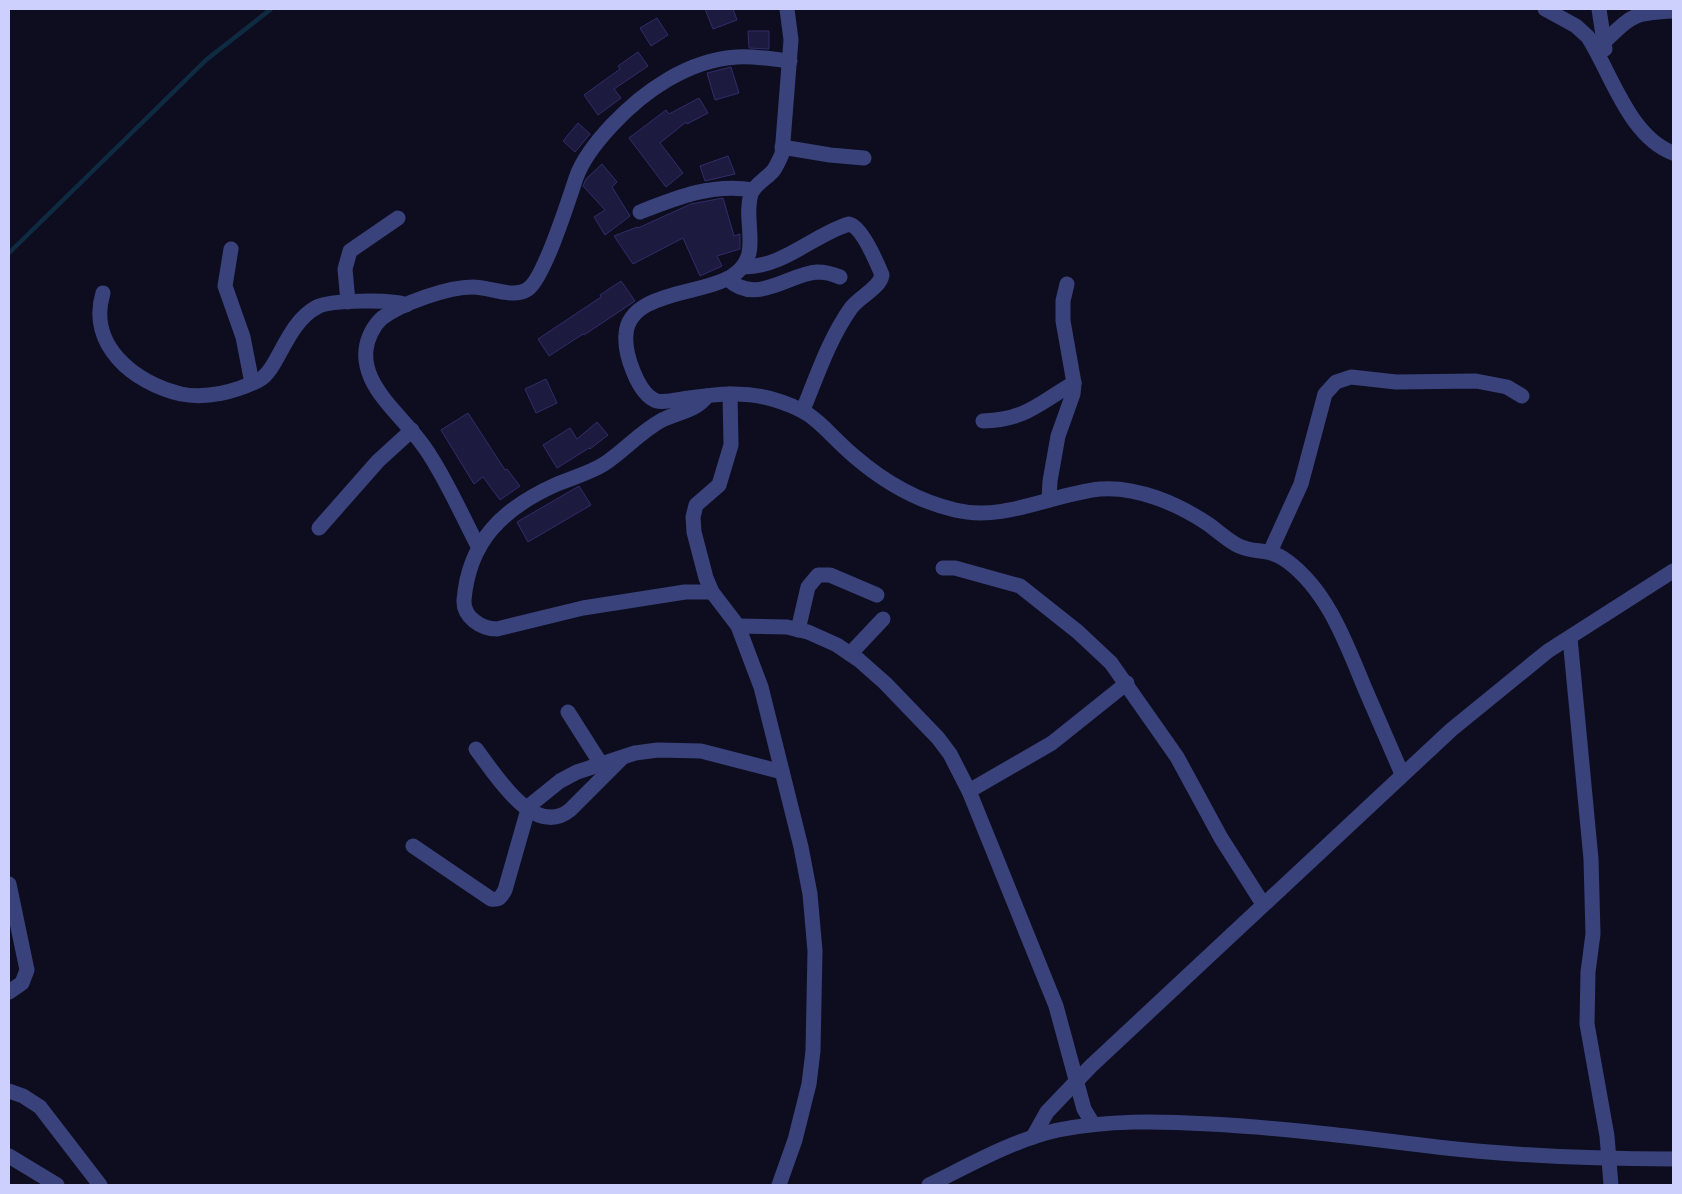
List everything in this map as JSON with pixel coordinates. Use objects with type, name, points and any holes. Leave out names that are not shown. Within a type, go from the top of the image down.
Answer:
[{"type":"street","points":[[787,9],[791,40],[782,147],[774,169],[754,190],[750,209],[749,257],[744,267],[728,279],[706,288],[679,294],[646,305],[632,317],[626,336],[628,352],[639,383],[655,400],[661,402],[730,394],[768,398],[803,410],[817,419],[862,462],[891,484],[914,496],[953,510],[981,513],[1103,489],[1134,491],[1206,522],[1238,546],[1270,552],[1291,564],[1302,575],[1330,612],[1343,636],[1402,774]]},
{"type":"street","points":[[1545,9],[1565,19],[1582,31],[1641,130],[1655,144],[1673,153]]},
{"type":"street","points":[[1599,9],[1606,69]]},
{"type":"street","points":[[1604,42],[1634,16],[1651,12],[1673,11]]},
{"type":"street","points":[[479,548],[427,450],[377,389],[370,377],[366,362],[368,340],[380,320],[406,305],[464,288],[485,288],[518,294],[528,289],[536,279],[562,223],[576,178],[586,157],[601,137],[646,92],[681,74],[723,59],[748,57],[790,61]]},
{"type":"street","points":[[782,147],[830,155],[864,158]]},
{"type":"street","points":[[640,212],[692,193],[729,187],[754,190]]},
{"type":"street","points":[[348,302],[345,269],[350,252],[398,218]]},
{"type":"street","points":[[744,267],[761,266],[776,261],[849,224],[856,228],[872,253],[882,275],[879,283],[852,307],[838,327],[803,410]]},
{"type":"street","points":[[231,249],[225,286],[243,337],[252,383]]},
{"type":"street","points":[[728,279],[736,286],[749,289],[776,286],[817,272],[840,277]]},
{"type":"street","points":[[1049,500],[1054,452],[1063,416],[1073,394],[1074,383],[1063,321],[1063,301],[1067,284]]},
{"type":"street","points":[[103,293],[98,314],[108,344],[119,360],[137,376],[158,386],[193,395],[220,394],[252,383],[265,376],[289,335],[306,315],[328,303],[394,302],[406,305]]},
{"type":"street","points":[[1270,552],[1301,484],[1325,394],[1336,382],[1351,377],[1396,382],[1476,381],[1507,387],[1522,396]]},
{"type":"street","points":[[982,421],[1002,420],[1024,415],[1074,383]]},
{"type":"street","points":[[730,394],[731,445],[716,490],[696,504],[693,517],[697,550],[712,592],[738,626],[746,642],[761,687],[801,847],[810,894],[815,951],[816,986],[813,1050],[809,1084],[795,1140],[779,1185]]},
{"type":"street","points":[[707,396],[693,408],[662,420],[647,429],[605,464],[553,486],[511,510],[490,529],[479,548],[469,576],[464,603],[472,619],[490,629],[511,626],[583,608],[685,592],[712,592]]},
{"type":"street","points":[[319,528],[378,461],[412,430]]},
{"type":"street","points":[[943,568],[955,568],[1020,586],[1078,632],[1111,663],[1177,757],[1221,838],[1263,904]]},
{"type":"street","points":[[1032,1137],[1047,1112],[1078,1081],[1263,904],[1451,730],[1548,651],[1673,570]]},
{"type":"street","points":[[798,630],[808,587],[818,575],[830,575],[877,596]]},
{"type":"street","points":[[850,654],[883,619]]},
{"type":"street","points":[[738,626],[787,627],[819,636],[850,654],[885,684],[938,738],[950,754],[969,791],[1056,1006],[1084,1108],[1093,1124]]},
{"type":"street","points":[[1570,638],[1591,859],[1593,934],[1588,979],[1587,1024],[1610,1159],[1611,1185]]},
{"type":"street","points":[[969,791],[1052,743],[1126,683]]},
{"type":"street","points":[[568,712],[601,764]]},
{"type":"street","points":[[476,749],[514,798],[528,809],[550,819],[564,815],[624,757]]},
{"type":"street","points":[[413,846],[491,899],[497,900],[505,890],[528,809],[535,799],[560,781],[601,764],[658,750],[701,751],[782,772]]},
{"type":"street","points":[[9,884],[27,970],[22,983],[9,992]]},
{"type":"street","points":[[9,1091],[23,1096],[40,1107],[100,1185]]},
{"type":"street","points":[[929,1185],[1032,1137],[1093,1124],[1118,1121],[1158,1121],[1299,1130],[1440,1147],[1610,1159],[1673,1158]]},
{"type":"street","points":[[9,1156],[57,1185]]},
{"type":"building","points":[[705,9],[733,9],[737,20],[713,29]]},
{"type":"building","points":[[657,18],[668,35],[651,46],[640,28]]},
{"type":"building","points":[[748,31],[769,31],[769,49],[749,48]]},
{"type":"building","points":[[638,52],[648,66],[614,89],[621,98],[598,115],[584,95],[620,69],[618,66]]},
{"type":"building","points":[[731,67],[739,93],[715,100],[707,73]]},
{"type":"building","points":[[699,98],[708,113],[687,124],[686,122],[660,143],[683,173],[666,187],[629,138],[666,110],[669,114]]},
{"type":"building","points":[[578,123],[590,134],[575,152],[563,141]]},
{"type":"building","points":[[728,156],[735,174],[705,181],[700,166]]},
{"type":"building","points":[[602,164],[617,182],[612,187],[630,216],[605,235],[594,217],[605,210],[583,186],[586,179]]},
{"type":"building","points":[[723,198],[734,236],[740,234],[740,249],[717,256],[722,266],[700,276],[683,238],[633,264],[614,236],[638,228],[691,204]]},
{"type":"building","points":[[621,281],[635,301],[549,356],[538,339],[601,297],[600,295]]},
{"type":"building","points":[[546,379],[557,403],[536,413],[525,389]]},
{"type":"building","points":[[468,413],[505,470],[507,469],[520,486],[500,500],[483,477],[474,484],[441,430]]},
{"type":"building","points":[[597,422],[608,435],[590,449],[557,468],[543,445],[570,428],[577,439]]},
{"type":"building","points":[[579,486],[591,505],[528,542],[517,522]]},
{"type":"waterway","points":[[9,253],[206,60],[271,9]]}]
